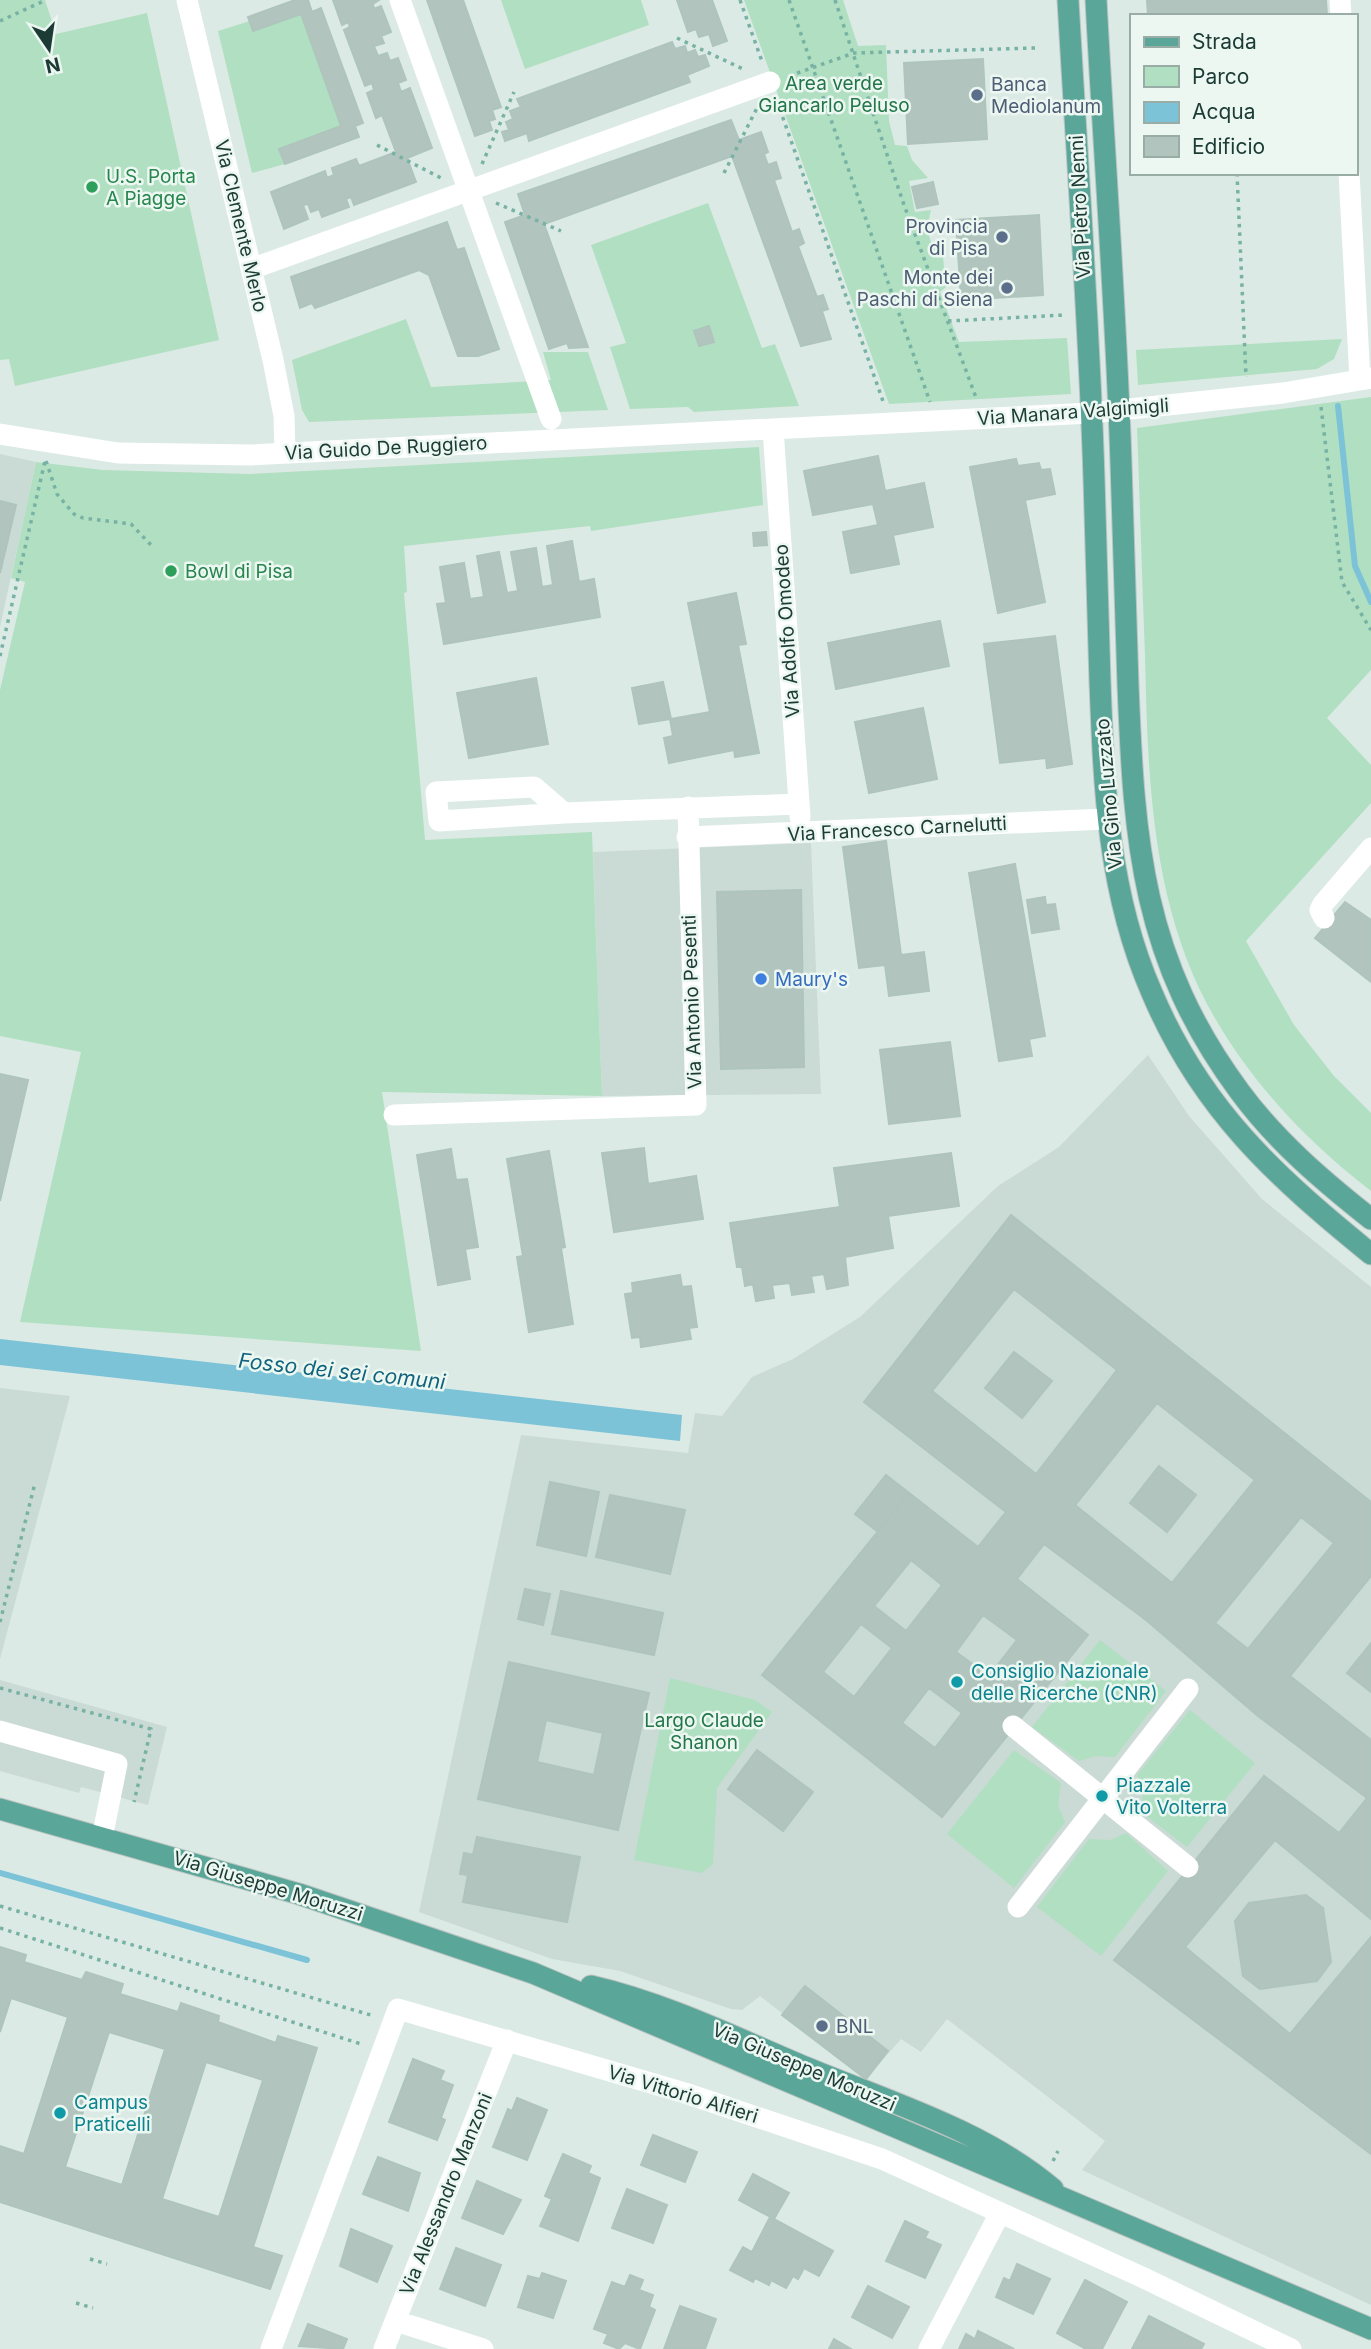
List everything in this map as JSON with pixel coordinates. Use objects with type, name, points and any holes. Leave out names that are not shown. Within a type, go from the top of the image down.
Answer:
[{"type":"main road","name":"Via Pietro Nenni","points":[[1068,0],[1091,413]]},
{"type":"main road","name":"Via Pietro Nenni","points":[[1096,0],[1119,411]]},
{"type":"main road","name":"Via Gino Luzzato","points":[[1119,411],[1133,809],[1145,886],[1157,928],[1191,1012],[1242,1095],[1294,1154],[1371,1219]]},
{"type":"main road","name":"Via Gino Luzzato","points":[[1091,413],[1107,818],[1119,898],[1135,951],[1153,996],[1190,1068],[1221,1112],[1264,1162],[1371,1254]]},
{"type":"main road","name":"Via Giuseppe Moruzzi","points":[[0,1809],[299,1894],[533,1973],[609,1990],[663,2008],[880,2098],[1009,2156],[1060,2195],[1371,2329]]},
{"type":"street","name":"Via Clemente Merlo","points":[[187,0],[284,415],[285,453]]},
{"type":"street","points":[[400,0],[551,419]]},
{"type":"street","points":[[251,269],[770,82]]},
{"type":"street","points":[[1349,175],[1365,379]]},
{"type":"street","name":"Via Manara Valgimigli","points":[[773,429],[1119,411],[1318,388],[1365,379]]},
{"type":"street","name":"Via Guido De Ruggiero","points":[[0,434],[118,453],[194,456],[773,429]]},
{"type":"street","name":"Via Adolfo Omodeo","points":[[773,429],[802,833]]},
{"type":"street","name":"Via Francesco Carnelutti","points":[[564,813],[534,787],[436,792],[439,821],[688,807],[799,804]]},
{"type":"street","name":"Via Antonio Pesenti","points":[[394,1115],[696,1105],[688,807]]},
{"type":"street","name":"Via Francesco Carnelutti","points":[[687,837],[1107,818]]},
{"type":"street","points":[[1324,918],[1320,910],[1323,904],[1371,848]]},
{"type":"street","points":[[1018,1907],[1188,1689]]},
{"type":"street","points":[[1013,1726],[1188,1867]]},
{"type":"street","points":[[0,1731],[117,1764],[102,1838]]},
{"type":"street","name":"Via Vittorio Alfieri","points":[[393,2022],[398,2009],[848,2146],[1000,2213],[1290,2349]]},
{"type":"street","points":[[271,2349],[393,2022]]},
{"type":"street","name":"Via Alessandro Manzoni","points":[[384,2349],[507,2040]]},
{"type":"street","points":[[929,2349],[1000,2213]]},
{"type":"street","points":[[396,2321],[483,2349]]},
{"type":"path","points":[[0,21],[46,0]]},
{"type":"path","points":[[740,0],[884,406]]},
{"type":"path","points":[[789,0],[931,404]]},
{"type":"path","points":[[835,0],[904,205],[978,402]]},
{"type":"path","points":[[677,38],[770,82]]},
{"type":"path","points":[[724,173],[770,82],[854,53],[1035,48]]},
{"type":"path","points":[[470,192],[514,92]]},
{"type":"path","points":[[377,145],[470,192],[561,230]]},
{"type":"path","points":[[1237,175],[1246,380]]},
{"type":"path","points":[[947,321],[1071,315]]},
{"type":"path","points":[[1318,388],[1330,506],[1342,582],[1371,630]]},
{"type":"path","points":[[0,656],[45,459],[57,494],[74,514],[83,518],[131,524],[151,545]]},
{"type":"path","points":[[0,1622],[35,1483]]},
{"type":"path","points":[[0,1688],[151,1729],[134,1802]]},
{"type":"path","points":[[0,1906],[393,2022]]},
{"type":"path","points":[[0,1927],[383,2051]]},
{"type":"path","points":[[1051,2164],[1058,2151]]},
{"type":"path","points":[[90,2259],[107,2264]]},
{"type":"path","points":[[76,2303],[93,2308]]},
{"type":"shaded area","points":[[0,454],[36,462],[0,627]]},
{"type":"shaded area","points":[[811,843],[821,1094],[602,1096],[593,852]]},
{"type":"shaded area","points":[[1148,1055],[1189,1116],[1262,1199],[1371,1287],[1371,2305],[1082,2170],[1105,2141],[947,2019],[921,2052],[901,2039],[866,2079],[760,1996],[742,2010],[731,2009],[620,1971],[552,1959],[419,1912],[521,1435],[688,1453],[695,1413],[722,1416],[752,1377],[793,1359],[860,1317],[998,1186],[1059,1147]]},
{"type":"shaded area","points":[[0,1388],[70,1396],[0,1659]]},
{"type":"shaded area","points":[[0,1680],[167,1727],[148,1805],[81,1787],[79,1793],[0,1771]]},
{"type":"green space","name":"U.S. Porta A Piagge","points":[[0,0],[45,0],[56,34],[147,13],[219,340],[15,386],[9,359],[0,360]]},
{"type":"green space","points":[[501,0],[641,0],[649,25],[525,69]]},
{"type":"green space","name":"Area verde Giancarlo Peluso","points":[[744,0],[843,0],[858,46],[886,45],[889,121],[895,145],[907,146],[912,160],[928,178],[909,181],[915,212],[931,210],[929,236],[943,257],[946,287],[940,292],[959,342],[1067,338],[1071,394],[889,404]]},
{"type":"green space","points":[[301,14],[341,126],[280,148],[285,164],[252,173],[218,31],[250,21],[254,31]]},
{"type":"green space","points":[[708,203],[762,348],[775,344],[799,406],[694,412],[688,407],[630,409],[610,347],[626,343],[591,245]]},
{"type":"green space","points":[[406,319],[431,387],[551,380],[543,352],[588,352],[608,410],[309,422],[302,410],[292,360]]},
{"type":"green space","points":[[1342,339],[1334,359],[1317,369],[1138,385],[1136,350]]},
{"type":"green space","points":[[1371,397],[1371,670],[1327,718],[1371,765],[1371,803],[1246,941],[1294,1025],[1334,1076],[1371,1113],[1371,1191],[1305,1134],[1248,1069],[1216,1020],[1194,978],[1178,934],[1157,843],[1148,750],[1137,428]]},
{"type":"green space","points":[[759,447],[763,505],[591,531],[590,526],[404,546],[407,592],[404,593],[425,840],[592,832],[602,1096],[382,1092],[421,1351],[20,1322],[81,1052],[0,1036],[0,690],[25,582],[11,578],[36,462],[103,470],[250,474]]},
{"type":"green space","points":[[1100,1640],[1166,1691],[1115,1757],[1096,1756],[1079,1761],[1032,1727]]},
{"type":"green space","name":"Largo Claude Shanon","points":[[670,1678],[755,1700],[772,1712],[717,1788],[713,1864],[702,1873],[634,1860]]},
{"type":"green space","points":[[1190,1710],[1255,1763],[1187,1847],[1141,1812],[1143,1793],[1137,1775]]},
{"type":"green space","points":[[1014,1750],[1061,1783],[1058,1805],[1065,1822],[1014,1888],[947,1834]]},
{"type":"green space","points":[[1126,1833],[1168,1871],[1101,1956],[1037,1907],[1089,1839],[1111,1840]]},
{"type":"water","points":[[0,1339],[682,1415],[680,1441],[0,1365]]},
{"type":"building","points":[[295,0],[308,0],[312,12],[321,8],[363,123],[355,126],[359,137],[285,164],[279,149],[341,126],[301,14],[253,31],[248,17]]},
{"type":"building","points":[[333,0],[379,0],[373,4],[374,9],[381,6],[391,32],[381,36],[384,43],[374,46],[378,56],[387,53],[390,61],[398,58],[406,80],[398,83],[401,92],[410,88],[432,148],[407,158],[416,182],[354,205],[351,197],[346,199],[349,207],[322,217],[319,209],[311,212],[308,204],[303,205],[308,219],[284,229],[271,192],[325,171],[327,178],[334,175],[332,168],[356,159],[359,166],[396,152],[382,115],[376,118],[367,93],[374,90],[372,83],[365,86],[344,30],[350,27],[348,22],[342,25]]},
{"type":"building","points":[[427,0],[463,0],[501,107],[492,110],[495,119],[489,121],[492,130],[475,136]]},
{"type":"building","points":[[677,0],[712,0],[727,41],[713,46],[709,34],[699,37],[696,29],[688,32]]},
{"type":"building","points":[[1147,0],[1326,0],[1327,14],[1148,14]]},
{"type":"building","points":[[672,42],[675,49],[685,46],[687,53],[695,50],[698,57],[705,55],[709,66],[687,75],[690,82],[529,141],[527,133],[505,141],[502,132],[509,130],[506,122],[513,119],[510,111],[521,107],[517,99]]},
{"type":"building","points":[[983,59],[987,139],[908,144],[904,63]]},
{"type":"building","points":[[731,120],[739,140],[761,132],[768,152],[764,154],[768,165],[776,162],[781,178],[774,180],[792,232],[799,229],[804,243],[798,246],[817,297],[823,295],[828,309],[822,311],[831,339],[801,346],[732,156],[544,224],[588,347],[569,348],[567,343],[549,349],[505,222],[525,215],[518,194]]},
{"type":"building","points":[[933,182],[938,204],[917,208],[912,187]]},
{"type":"building","points":[[1039,215],[1043,295],[961,300],[956,220]]},
{"type":"building","points":[[447,222],[457,250],[464,248],[499,349],[478,356],[458,356],[429,275],[419,270],[315,308],[312,303],[300,308],[291,277]]},
{"type":"building","points":[[709,326],[714,342],[699,346],[694,331]]},
{"type":"building","points":[[878,456],[885,491],[924,483],[933,527],[893,535],[899,564],[851,573],[843,532],[878,525],[873,504],[813,515],[804,471]]},
{"type":"building","points":[[1016,459],[1018,466],[1039,463],[1041,470],[1050,469],[1055,494],[1025,500],[1045,602],[998,613],[970,467]]},
{"type":"building","points":[[0,501],[16,505],[0,573]]},
{"type":"building","points":[[766,532],[767,545],[754,546],[753,533]]},
{"type":"building","points":[[572,541],[579,582],[594,579],[600,617],[444,644],[437,604],[446,603],[440,567],[464,563],[470,599],[484,597],[477,556],[499,552],[507,593],[518,591],[511,552],[536,548],[542,587],[553,585],[547,546]]},
{"type":"building","points":[[736,593],[746,644],[738,645],[759,753],[735,757],[734,750],[669,763],[664,738],[673,736],[670,719],[639,724],[632,688],[663,682],[671,719],[710,712],[688,603]]},
{"type":"building","points":[[940,621],[949,666],[836,689],[828,643]]},
{"type":"building","points":[[1055,636],[1072,764],[1047,768],[1046,758],[1000,763],[984,644]]},
{"type":"building","points":[[536,678],[548,744],[469,758],[457,693]]},
{"type":"building","points":[[923,708],[937,779],[869,793],[855,722]]},
{"type":"building","points":[[886,841],[901,955],[924,952],[929,991],[889,996],[885,965],[859,968],[843,847]]},
{"type":"building","points":[[1015,864],[1045,1036],[1029,1039],[1032,1056],[999,1061],[969,873]]},
{"type":"building","name":"Maury's","points":[[801,890],[804,1067],[721,1069],[717,892]]},
{"type":"building","points":[[1045,897],[1046,905],[1055,904],[1059,929],[1032,933],[1027,900]]},
{"type":"building","points":[[1345,902],[1371,920],[1371,982],[1315,938]]},
{"type":"building","points":[[950,1042],[960,1116],[889,1124],[880,1050]]},
{"type":"building","points":[[0,1074],[28,1080],[0,1201]]},
{"type":"building","points":[[644,1148],[648,1184],[696,1176],[703,1219],[614,1232],[602,1153]]},
{"type":"building","points":[[451,1149],[456,1180],[467,1179],[478,1247],[465,1249],[470,1279],[438,1285],[417,1155]]},
{"type":"building","points":[[549,1151],[565,1247],[561,1248],[573,1324],[529,1332],[517,1257],[523,1256],[507,1159]]},
{"type":"building","points":[[951,1153],[959,1206],[888,1216],[893,1248],[845,1257],[848,1285],[827,1289],[824,1274],[811,1276],[814,1292],[792,1295],[790,1283],[772,1285],[774,1298],[756,1301],[753,1284],[745,1286],[742,1267],[737,1267],[730,1223],[840,1207],[834,1168]]},
{"type":"building","name":"Consiglio Nazionale delle Ricerche (CNR)","points":[[1011,1215],[1371,1502],[1371,1576],[1290,1676],[1371,1740],[1371,1919],[1275,1840],[1185,1947],[1290,2034],[1371,1937],[1371,2154],[1114,1960],[1264,1776],[1339,1833],[1367,1798],[1258,1716],[1146,1620],[1044,1544],[1017,1579],[1088,1635],[942,1817],[762,1675],[909,1493],[978,1547],[1006,1512],[864,1402]],"holes":[[[1014,1289],[1117,1370],[1036,1474],[932,1391]],[[1157,1403],[1255,1480],[1172,1583],[1075,1505]],[[1301,1517],[1334,1543],[1248,1649],[1215,1623]],[[911,1560],[942,1585],[906,1631],[874,1606]],[[983,1615],[1017,1640],[989,1676],[956,1652]],[[861,1624],[892,1648],[854,1697],[823,1672]],[[929,1688],[962,1713],[935,1748],[902,1723]]]},
{"type":"building","points":[[680,1275],[682,1287],[691,1286],[697,1327],[689,1328],[691,1339],[641,1347],[640,1337],[632,1338],[625,1294],[633,1293],[632,1283]]},
{"type":"building","points":[[1014,1352],[1052,1381],[1022,1418],[985,1388]]},
{"type":"building","points":[[1159,1466],[1196,1495],[1167,1532],[1130,1503]]},
{"type":"building","points":[[886,1475],[909,1493],[877,1531],[855,1514]]},
{"type":"building","points":[[550,1482],[599,1492],[586,1556],[537,1545]]},
{"type":"building","points":[[610,1495],[685,1510],[670,1574],[596,1557]]},
{"type":"building","points":[[525,1589],[550,1594],[543,1625],[518,1619]]},
{"type":"building","points":[[561,1591],[663,1613],[654,1655],[552,1634]]},
{"type":"building","points":[[1371,1643],[1371,1692],[1347,1673]]},
{"type":"building","points":[[509,1662],[649,1693],[618,1830],[478,1799]],"holes":[[[546,1720],[603,1733],[594,1775],[537,1762]]]},
{"type":"building","points":[[757,1750],[813,1792],[783,1831],[728,1789]]},
{"type":"building","points":[[477,1837],[580,1857],[567,1922],[463,1902],[468,1875],[460,1874],[464,1853],[473,1855]]},
{"type":"building","points":[[1306,1895],[1323,1908],[1331,1962],[1317,1981],[1260,1989],[1243,1976],[1235,1921],[1249,1903]]},
{"type":"building","name":"Campus Praticelli","points":[[0,1947],[26,1955],[24,1962],[82,1980],[86,1972],[123,1984],[120,1994],[178,2012],[181,2003],[219,2016],[218,2022],[276,2043],[278,2036],[317,2048],[253,2247],[282,2256],[270,2289],[0,2202],[0,2146],[24,2154],[68,2017],[11,1998],[0,2032]],"holes":[[[109,2032],[165,2049],[122,2185],[65,2167]],[[206,2062],[263,2080],[219,2217],[162,2199]]]},
{"type":"building","points":[[805,1986],[888,2051],[866,2079],[782,2015]]},
{"type":"building","points":[[413,2059],[444,2071],[440,2080],[453,2085],[441,2118],[445,2120],[437,2140],[389,2122]]},
{"type":"building","points":[[517,2098],[547,2110],[527,2160],[493,2147],[508,2109],[512,2111]]},
{"type":"building","points":[[653,2135],[697,2152],[685,2182],[641,2165]]},
{"type":"building","points":[[563,2154],[591,2166],[588,2173],[600,2178],[578,2241],[540,2226],[552,2199],[545,2196]]},
{"type":"building","points":[[378,2157],[420,2173],[408,2211],[363,2194]]},
{"type":"building","points":[[753,2174],[789,2193],[774,2219],[739,2200]]},
{"type":"building","points":[[477,2181],[521,2200],[503,2234],[462,2218]]},
{"type":"building","points":[[627,2189],[667,2205],[653,2243],[612,2228]]},
{"type":"building","points":[[770,2217],[833,2251],[819,2276],[804,2268],[798,2279],[793,2276],[786,2288],[771,2280],[769,2285],[755,2278],[753,2282],[730,2270],[743,2247],[752,2252]]},
{"type":"building","points":[[905,2221],[928,2232],[925,2238],[941,2245],[925,2278],[886,2261]]},
{"type":"building","points":[[351,2229],[392,2246],[377,2282],[340,2266]]},
{"type":"building","points":[[456,2248],[501,2265],[485,2306],[440,2289]]},
{"type":"building","points":[[1017,2264],[1050,2279],[1033,2314],[996,2297],[1004,2278],[1010,2281]]},
{"type":"building","points":[[542,2273],[566,2281],[553,2318],[518,2307],[528,2276],[540,2279]]},
{"type":"building","points":[[630,2275],[643,2280],[639,2290],[653,2295],[649,2307],[655,2310],[640,2349],[625,2343],[619,2349],[604,2343],[608,2334],[594,2329],[612,2282],[625,2287]]},
{"type":"building","points":[[1085,2280],[1127,2302],[1102,2349],[1086,2349],[1057,2333]]},
{"type":"building","points":[[868,2286],[909,2307],[892,2338],[852,2317]]},
{"type":"building","points":[[680,2306],[716,2319],[705,2349],[664,2349]]},
{"type":"building","points":[[1149,2316],[1204,2344],[1201,2349],[1132,2349]]},
{"type":"building","points":[[308,2324],[347,2339],[343,2349],[299,2346]]},
{"type":"building","points":[[978,2331],[1014,2349],[959,2349],[966,2334],[975,2339]]},
{"type":"building","points":[[834,2339],[851,2349],[829,2349]]},
{"type":"waterway","points":[[1338,406],[1355,566],[1371,602]]},
{"type":"waterway","points":[[0,1873],[307,1960]]},
{"type":"place","name":"Banca Mediolanum","points":[[977,95]]},
{"type":"place","name":"U.S. Porta A Piagge","points":[[92,187]]},
{"type":"place","name":"Provincia di Pisa","points":[[1002,237]]},
{"type":"place","name":"Monte dei Paschi di Siena","points":[[1007,288]]},
{"type":"place","name":"Bowl di Pisa","points":[[171,571]]},
{"type":"place","name":"Maury's","points":[[761,979]]},
{"type":"place","name":"Consiglio Nazionale delle Ricerche (CNR)","points":[[957,1682]]},
{"type":"place","name":"Piazzale Vito Volterra","points":[[1102,1796]]},
{"type":"place","name":"BNL","points":[[822,2026]]},
{"type":"place","name":"Campus Praticelli","points":[[60,2113]]},
{"type":"water label","name":"Fosso dei sei comuni","points":[[342,1371]]}]
